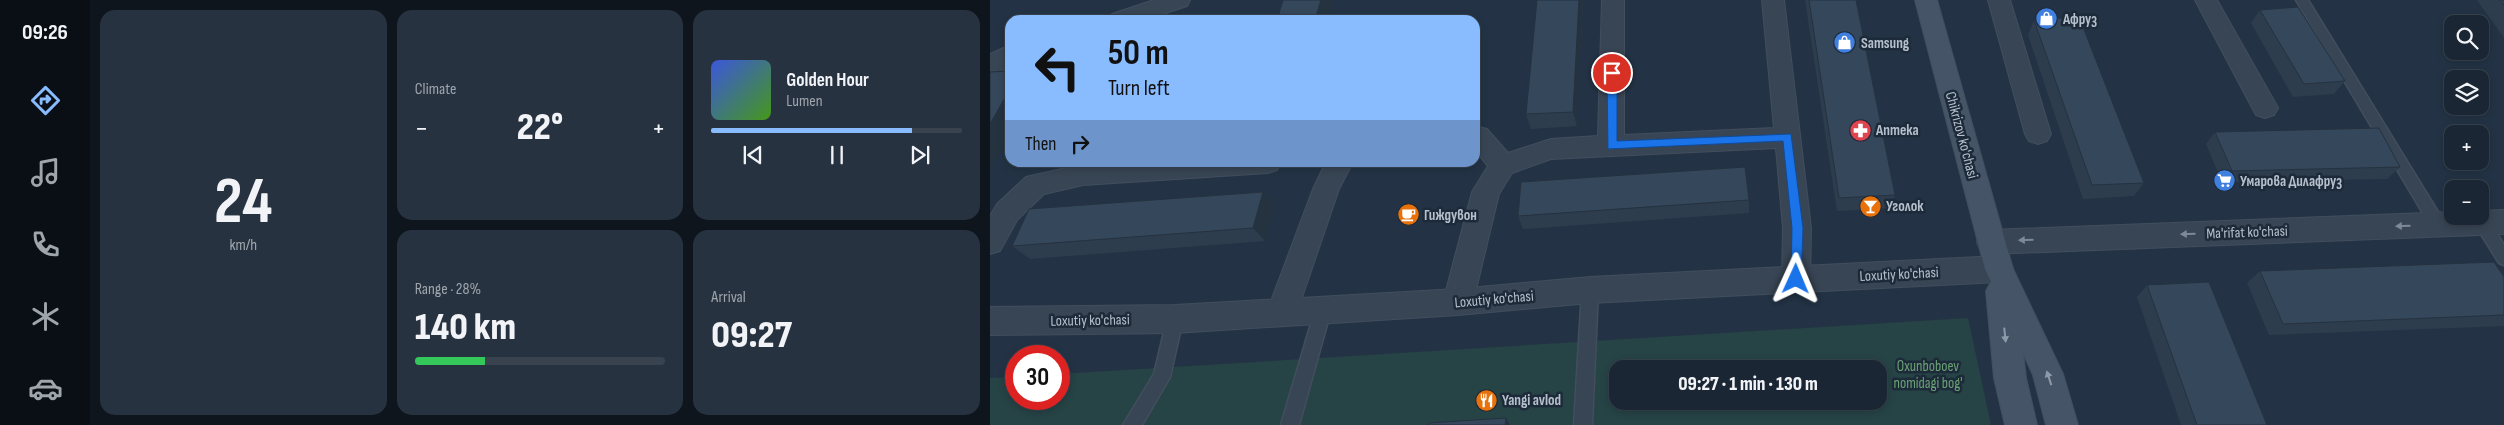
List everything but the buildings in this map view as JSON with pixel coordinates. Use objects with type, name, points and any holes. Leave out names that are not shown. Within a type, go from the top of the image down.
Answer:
[{"type":"main road","name":"Chikrizov ko'chasi","points":[[1926,0],[1995,255],[2010,378],[2021,425]]},
{"type":"main road","name":"Chikrizov ko'chasi","points":[[1995,255],[2048,374],[2062,425]]},
{"type":"street","points":[[1135,15],[1179,0]]},
{"type":"street","points":[[1612,146],[1613,0]]},
{"type":"street","points":[[1773,0],[1798,228],[1796,279]]},
{"type":"street","points":[[1998,0],[2038,134]]},
{"type":"street","points":[[2206,0],[2265,108]]},
{"type":"street","points":[[990,68],[1005,56]]},
{"type":"street","points":[[1458,302],[1486,192],[1503,166],[1551,149],[1788,137]]},
{"type":"street","points":[[1480,141],[1503,166]]},
{"type":"street","points":[[990,242],[1007,212],[1036,185],[1083,174],[1191,167]]},
{"type":"street","points":[[1282,312],[1326,189],[1337,167]]},
{"type":"street","name":"Ma'rifat ko'chasi","points":[[1995,255],[2438,225],[2493,223]]},
{"type":"street","name":"Loxutiy ko'chasi","points":[[990,321],[1175,319],[1458,302],[1590,290],[1796,279],[1995,255]]},
{"type":"lane","points":[[2302,0],[2438,225]]},
{"type":"lane","points":[[2493,223],[2504,258]]},
{"type":"lane","points":[[1582,425],[1590,290]]},
{"type":"lane","points":[[1290,425],[1323,310]]},
{"type":"lane","points":[[1132,425],[1162,376],[1175,319]]},
{"type":"green space","name":"Oxunboboev nomidagi bog'","points":[[1968,318],[1991,425],[990,425],[990,378],[1005,377],[1005,410],[1070,410],[1070,373]]},
{"type":"place","name":"Афруз","points":[[2047,19]]},
{"type":"place","name":"Samsung","points":[[1845,43]]},
{"type":"place","name":"Аптека","points":[[1860,130]]},
{"type":"place","name":"Умарова Дилафруз","points":[[2224,181]]},
{"type":"place","name":"Уголок","points":[[1870,206]]},
{"type":"place","name":"Гиждувон","points":[[1408,215]]},
{"type":"place","name":"Yangi avlod","points":[[1486,400]]},
{"type":"route","points":[[1612,73],[1612,146],[1788,137],[1798,228],[1796,279]]}]
